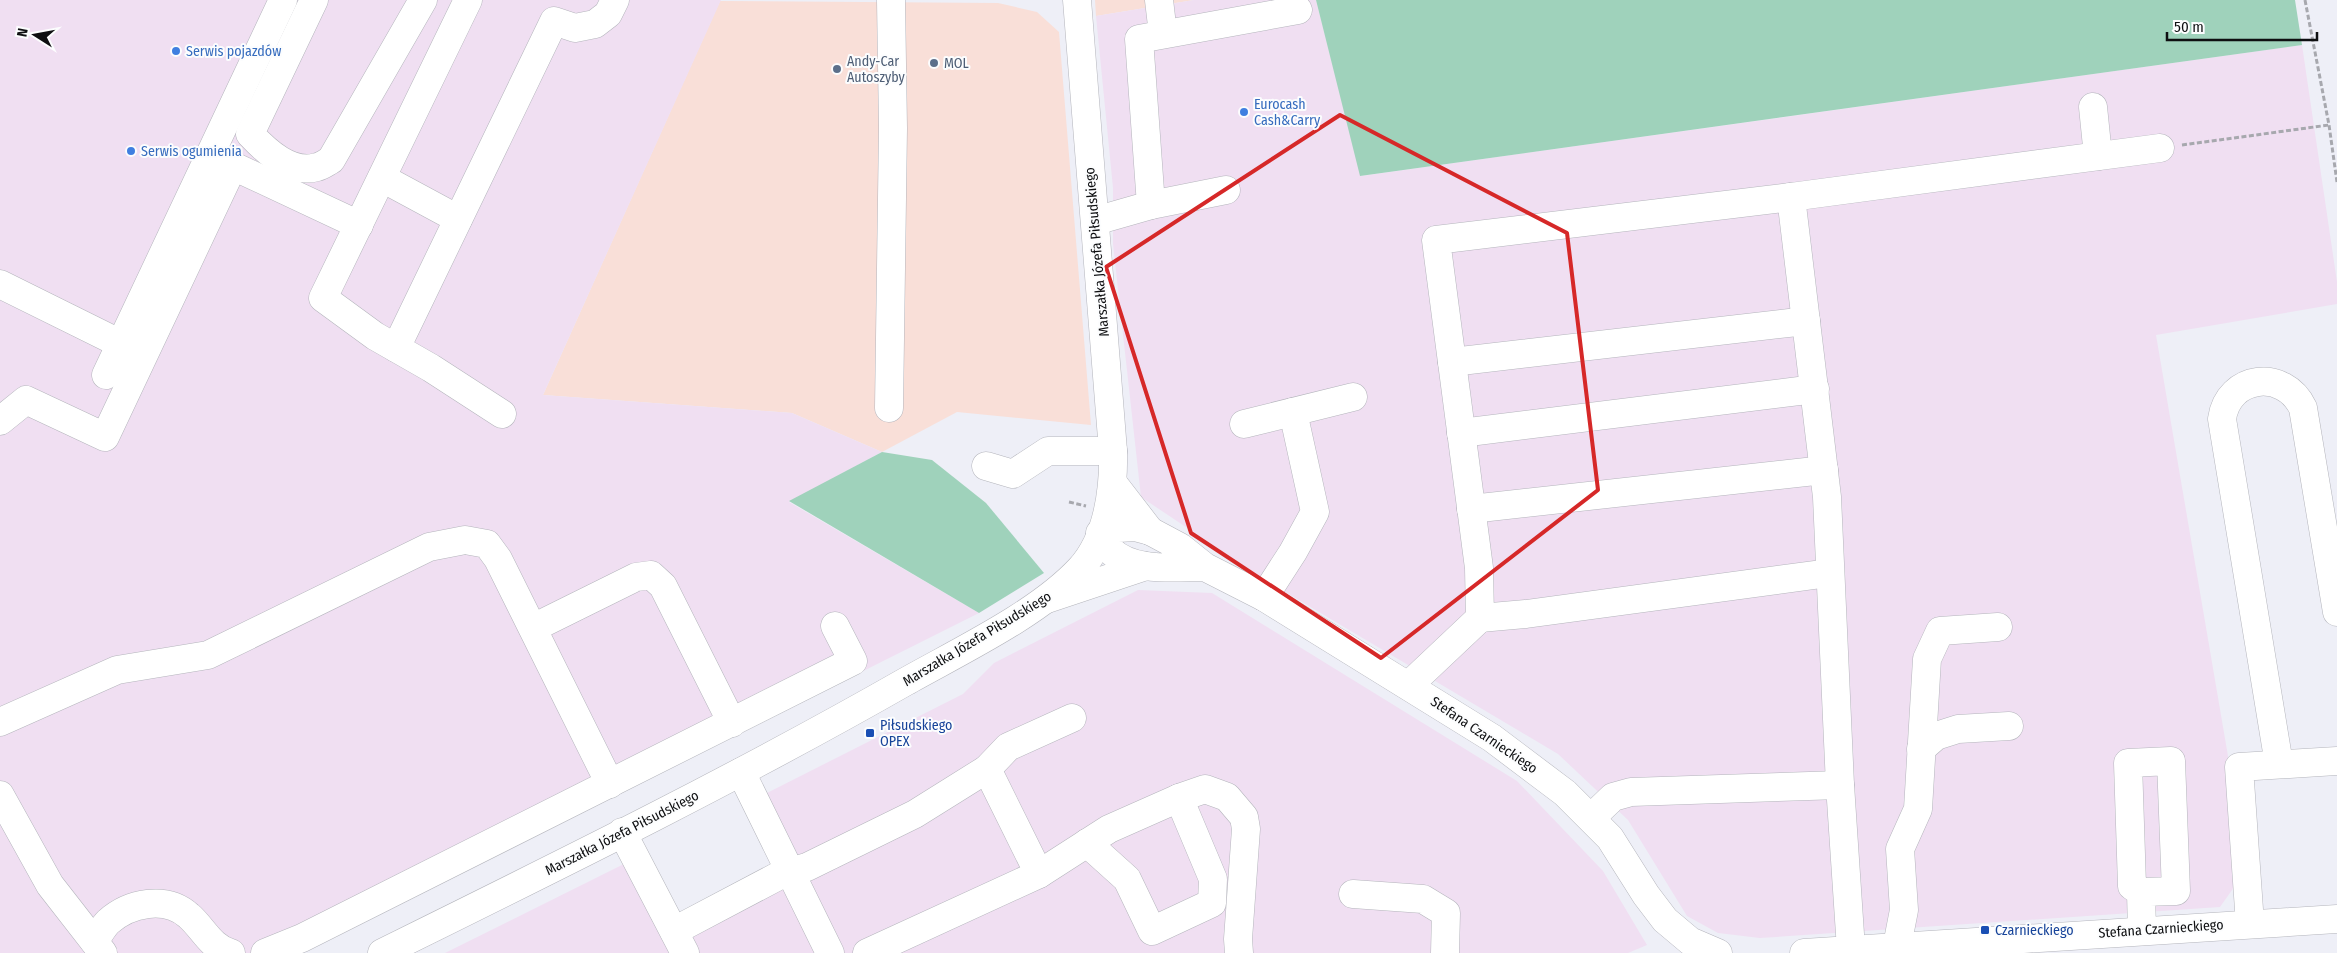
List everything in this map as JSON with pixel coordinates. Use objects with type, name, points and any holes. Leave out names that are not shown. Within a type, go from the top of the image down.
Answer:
[{"type":"street","points":[[106,375],[283,0]]},
{"type":"street","points":[[314,0],[250,134],[264,149],[283,162],[300,168],[317,168],[331,160],[424,0]]},
{"type":"street","points":[[468,0],[323,298],[375,336],[431,368],[502,414]]},
{"type":"street","points":[[396,348],[554,21],[575,28],[595,24],[608,14],[615,0]]},
{"type":"street","points":[[889,408],[892,128],[891,0]]},
{"type":"street","name":"Marszałka Józefa Piłsudskiego","points":[[382,953],[742,772],[884,694],[1047,599],[1082,567],[1091,554],[1100,533],[1112,500],[1114,483],[1077,0]]},
{"type":"street","points":[[1159,0],[1163,34]]},
{"type":"street","points":[[1151,206],[1139,39],[1298,10]]},
{"type":"street","points":[[2093,107],[2098,156]]},
{"type":"street","points":[[1480,618],[1479,568],[1436,240],[1792,197],[2160,148]]},
{"type":"street","points":[[0,421],[26,400],[105,437],[233,166],[359,225]]},
{"type":"street","points":[[382,178],[458,219]]},
{"type":"street","points":[[1095,221],[1151,206],[1226,190]]},
{"type":"street","points":[[1792,197],[1824,470],[1840,785],[1851,949]]},
{"type":"street","points":[[0,284],[121,344]]},
{"type":"street","points":[[1452,362],[1806,321]]},
{"type":"street","points":[[2279,764],[2222,419],[2224,407],[2233,394],[2243,386],[2268,382],[2285,386],[2297,397],[2302,408],[2337,612]]},
{"type":"street","points":[[1461,434],[1815,389]]},
{"type":"street","points":[[1244,424],[1353,398]]},
{"type":"street","points":[[1264,597],[1293,552],[1314,512],[1293,412]]},
{"type":"street","points":[[986,466],[1013,474],[1048,451],[1113,451]]},
{"type":"street","points":[[1471,509],[1824,470]]},
{"type":"street","name":"Stefana Czarnieckiego","points":[[1114,483],[1150,531]]},
{"type":"street","name":"Stefana Czarnieckiego","points":[[1205,567],[1146,566],[1124,560],[1109,549],[1100,533],[1118,528],[1135,527],[1150,531],[1180,547],[1205,567],[1264,597],[1409,685],[1531,765],[1565,793],[1610,838],[1646,895],[1686,947],[1718,953]]},
{"type":"street","points":[[0,722],[117,670],[208,655],[428,547],[466,540],[486,544],[498,559],[610,784]]},
{"type":"street","name":"Stefana Czarnieckiego","points":[[1047,599],[1146,566]]},
{"type":"street","points":[[1409,685],[1480,618],[1526,614],[1829,573]]},
{"type":"street","points":[[532,628],[636,577],[651,575],[663,586],[732,722]]},
{"type":"street","points":[[265,953],[302,938],[853,661],[835,626]]},
{"type":"street","points":[[1898,946],[1904,910],[1900,848],[1918,808],[1927,659],[1940,632],[1998,627]]},
{"type":"street","points":[[622,832],[680,942],[782,874],[807,868],[915,814],[987,769],[1008,747],[1072,718]]},
{"type":"street","points":[[1921,749],[1936,736],[1958,729],[2009,726]]},
{"type":"street","points":[[2250,924],[2238,767],[2337,761]]},
{"type":"street","points":[[987,769],[1039,874]]},
{"type":"street","points":[[742,772],[830,953]]},
{"type":"street","points":[[1591,818],[1614,797],[1631,792],[1840,785]]},
{"type":"street","points":[[867,953],[1039,874],[1109,829],[1179,798],[1205,789],[1227,797],[1244,817],[1246,829],[1238,939],[1239,953]]},
{"type":"street","points":[[0,795],[50,885],[99,947]]},
{"type":"street","points":[[1087,843],[1127,879],[1152,931],[1212,903],[1213,879],[1179,798]]},
{"type":"street","points":[[2141,892],[2142,931]]},
{"type":"street","points":[[1353,894],[1423,899],[1446,913],[1445,953]]},
{"type":"street","points":[[99,947],[107,923],[120,914],[135,908],[164,903],[177,907],[189,916],[214,944],[231,953]]},
{"type":"street","name":"Stefana Czarnieckiego","points":[[1804,953],[2337,919]]},
{"type":"path","points":[[2306,0],[2329,125],[2337,182]]},
{"type":"path","points":[[2160,148],[2329,125]]},
{"type":"path","points":[[1069,502],[1088,507]]},
{"type":"highlighted area","points":[[1340,115],[1567,233],[1598,490],[1381,658],[1191,533],[1106,267]]},
{"type":"shaded area","points":[[0,0],[721,0],[543,395],[792,413],[882,452],[789,502],[979,613],[300,953],[0,953]]},
{"type":"shaded area","points":[[1095,0],[1194,0],[1096,16]]},
{"type":"shaded area","points":[[1194,0],[1316,0],[1361,176],[2302,45],[2337,282],[2337,304],[2156,335],[2228,756],[2237,883],[2220,907],[1760,938],[1718,933],[1687,916],[1628,820],[1558,754],[1265,580],[1141,497],[1113,244],[1113,188],[1096,16]]},
{"type":"shaded area","points":[[720,1],[998,3],[1037,12],[1059,32],[1091,425],[957,412],[882,452],[792,413],[543,395]]},
{"type":"shaded area","points":[[1138,590],[1212,593],[1517,781],[1603,871],[1647,945],[1628,953],[445,953],[646,853],[677,917],[781,866],[749,802],[963,694],[994,663]]},
{"type":"green space","points":[[1316,0],[2295,0],[2302,45],[1360,176]]},
{"type":"green space","points":[[882,452],[932,460],[986,503],[1044,573],[979,613],[789,501]]},
{"type":"place","name":"Serwis pojazdów","points":[[176,51]]},
{"type":"place","name":"MOL","points":[[934,63]]},
{"type":"place","name":"Andy-Car Autoszyby","points":[[837,69]]},
{"type":"place","name":"Eurocash Cash&Carry","points":[[1244,112]]},
{"type":"place","name":"Serwis ogumienia","points":[[131,151]]},
{"type":"place","name":"Piłsudskiego OPEX","points":[[870,733]]},
{"type":"place","name":"Czarnieckiego","points":[[1985,930]]}]
